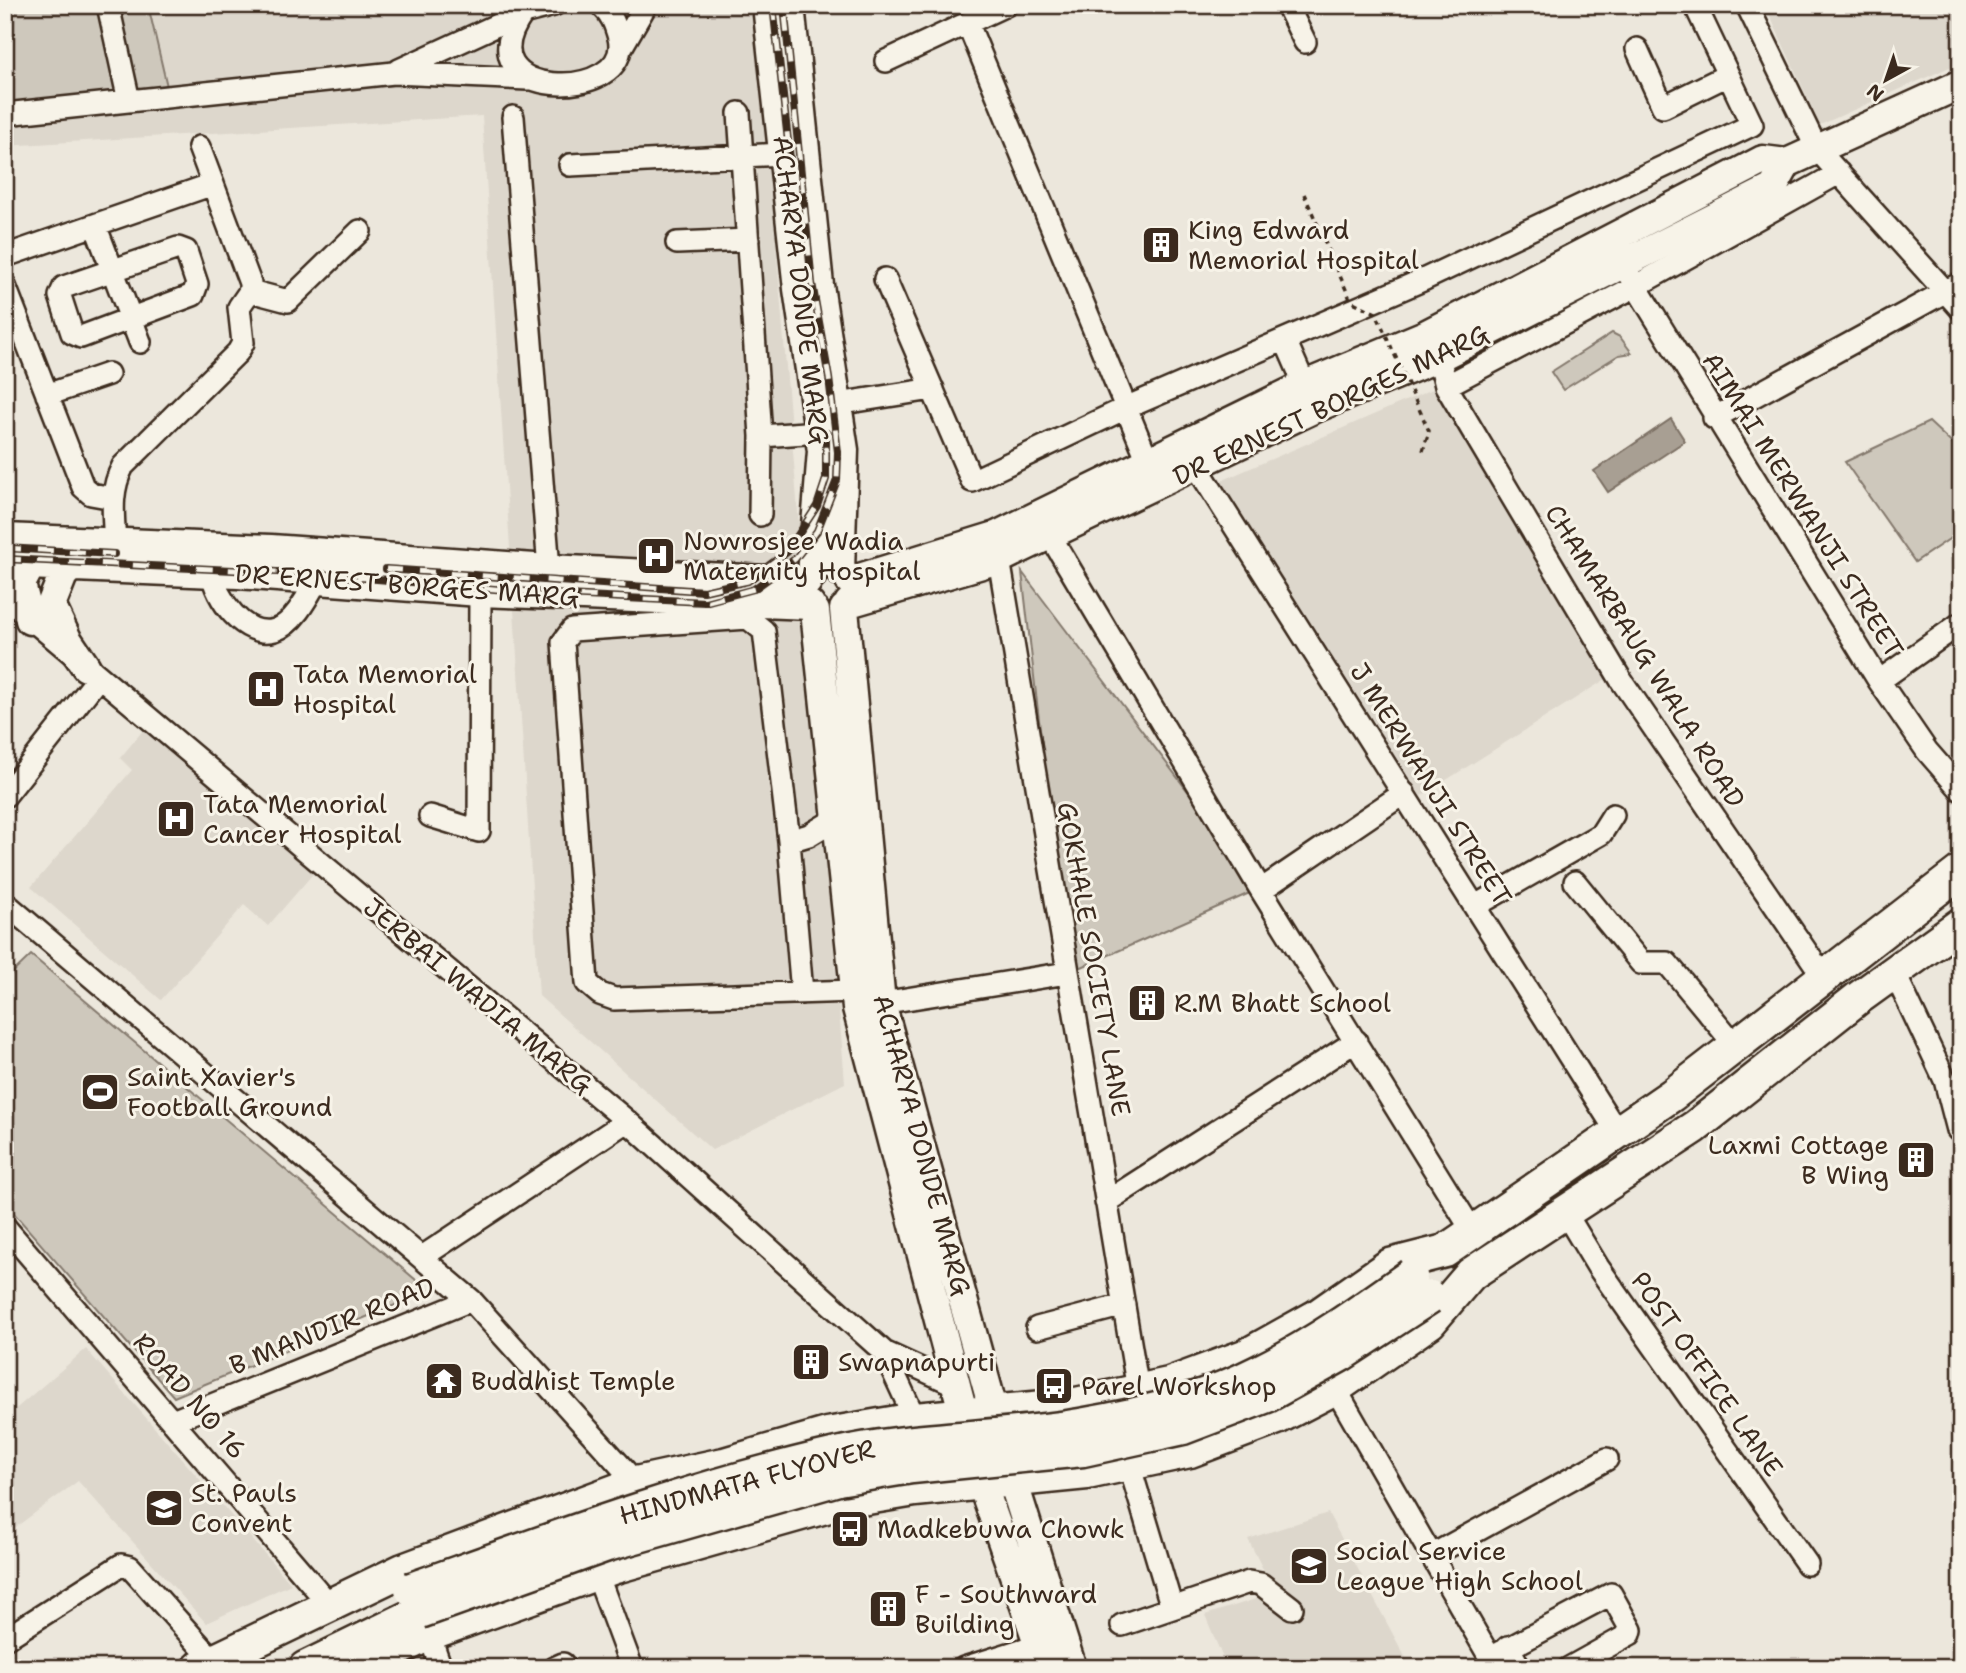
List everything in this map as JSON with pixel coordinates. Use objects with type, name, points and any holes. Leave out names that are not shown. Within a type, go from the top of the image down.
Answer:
[{"type":"highway","name":"HINDMATA FLYOVER","points":[[243,1668],[420,1612],[607,1545],[838,1479],[912,1466],[1083,1450],[1183,1429],[1267,1396],[1341,1355],[1420,1287],[1445,1251],[1672,1095],[1961,871]]},
{"type":"highway","points":[[369,1666],[420,1612],[597,1574],[843,1502],[920,1490],[1047,1478],[1129,1464],[1190,1451],[1277,1418],[1335,1388],[1430,1322],[1471,1274],[1695,1127],[1894,972],[1958,934]]},
{"type":"highway","points":[[205,1663],[403,1570],[636,1483],[724,1464],[827,1434],[915,1419],[960,1400],[995,1411],[1076,1404],[1169,1384],[1247,1355],[1317,1316],[1390,1265],[1445,1251]]},
{"type":"highway","name":"HINDMATA FLYOVER","points":[[1420,1287],[1471,1274]]},
{"type":"highway","points":[[1039,1406],[1047,1478]]},
{"type":"highway","name":"HINDMATA FLYOVER","points":[[305,1668],[420,1612]]},
{"type":"main road","name":"ACHARYA DONDE MARG","points":[[767,5],[783,154],[837,404],[829,445],[811,593],[837,818],[864,1001],[982,1484],[1050,1650],[1072,1668]]},
{"type":"main road","name":"ACHARYA DONDE MARG","points":[[790,5],[803,237],[846,591],[864,1001],[995,1411],[1050,1650]]},
{"type":"main road","name":"DR ERNEST BORGES MARG","points":[[1432,346],[1609,242],[1762,160],[1787,163],[1961,84]]},
{"type":"main road","name":"DR ERNEST BORGES MARG","points":[[846,591],[998,548],[1145,472],[1310,397],[1432,346],[1628,277],[1773,188],[1787,163]]},
{"type":"main road","name":"DR ERNEST BORGES MARG","points":[[1145,472],[1197,467],[1310,397]]},
{"type":"main road","points":[[5,538],[27,556],[21,584],[30,620]]},
{"type":"main road","name":"DR ERNEST BORGES MARG","points":[[27,556],[103,540],[416,573],[480,592],[811,593]]},
{"type":"main road","points":[[92,672],[61,629],[51,605],[63,575],[103,540]]},
{"type":"main road","name":"DR ERNEST BORGES MARG","points":[[27,556],[76,565],[317,580],[416,573],[549,569],[811,593]]},
{"type":"main road","points":[[825,568],[846,591],[831,615],[811,593],[825,568]]},
{"type":"street","points":[[108,5],[129,101]]},
{"type":"street","points":[[394,73],[523,13],[554,5]]},
{"type":"street","points":[[601,5],[615,21],[621,48]]},
{"type":"street","points":[[5,114],[394,73],[527,79],[548,83],[596,78],[614,65],[646,5]]},
{"type":"street","points":[[886,61],[1006,5]]},
{"type":"street","points":[[1287,5],[1306,42]]},
{"type":"street","points":[[885,279],[972,481],[1128,407],[1426,279],[1752,125],[1695,5]]},
{"type":"street","points":[[1747,5],[1817,149],[1953,287],[1961,309]]},
{"type":"street","points":[[523,13],[517,22],[509,48],[519,72],[527,79]]},
{"type":"street","points":[[968,24],[1128,407],[1145,472]]},
{"type":"street","points":[[1637,49],[1663,107],[1728,75]]},
{"type":"street","points":[[739,113],[761,436],[760,514]]},
{"type":"street","points":[[513,117],[549,569]]},
{"type":"street","points":[[103,540],[116,479],[123,466],[238,352],[243,342],[239,307],[250,291],[250,283],[199,147]]},
{"type":"street","points":[[570,165],[783,154]]},
{"type":"street","points":[[1446,386],[1628,277],[1839,173]]},
{"type":"street","points":[[5,256],[213,184]]},
{"type":"street","points":[[95,225],[140,342]]},
{"type":"street","points":[[250,291],[288,301],[360,231]]},
{"type":"street","points":[[677,243],[748,240]]},
{"type":"street","name":"AIMAI MERWANJI STREET","points":[[1609,242],[1714,418],[1879,681],[1927,751],[1961,790]]},
{"type":"street","points":[[178,248],[186,251],[197,284],[193,295],[130,317],[81,337],[72,333],[60,291],[111,269],[178,248]]},
{"type":"street","points":[[5,286],[83,487],[91,494],[113,498]]},
{"type":"street","points":[[1714,418],[1953,287]]},
{"type":"street","points":[[1285,340],[1310,397]]},
{"type":"street","name":"CHAMARBAUG WALA ROAD","points":[[1432,346],[1446,386],[1621,680],[1823,976]]},
{"type":"street","points":[[47,395],[108,374]]},
{"type":"street","points":[[837,404],[933,389]]},
{"type":"street","points":[[761,436],[829,445]]},
{"type":"street","name":"J MERWANJI STREET","points":[[1197,467],[1618,1132]]},
{"type":"street","points":[[1044,526],[1261,890],[1473,1232]]},
{"type":"street","name":"GOKHALE SOCIETY LANE","points":[[998,548],[1138,1390]]},
{"type":"street","points":[[212,572],[225,606],[243,622],[260,630],[276,630],[293,617],[317,580]]},
{"type":"street","points":[[430,816],[480,831],[480,592]]},
{"type":"street","name":"JERBAI WADIA MARG","points":[[5,597],[627,1121],[884,1352],[960,1400]]},
{"type":"street","points":[[802,993],[789,841],[764,631],[748,618],[572,629],[564,642],[587,982],[600,994],[614,999],[802,993],[864,1001],[1067,973]]},
{"type":"street","points":[[1879,681],[1961,623]]},
{"type":"street","points":[[5,796],[92,672]]},
{"type":"street","points":[[1261,890],[1405,793]]},
{"type":"street","points":[[1475,906],[1601,834],[1613,816]]},
{"type":"street","points":[[789,841],[809,835],[837,818]]},
{"type":"street","points":[[1575,882],[1641,963],[1667,964],[1735,1045]]},
{"type":"street","points":[[5,903],[471,1300],[636,1483]]},
{"type":"street","points":[[1894,972],[1945,1080],[1958,1130]]},
{"type":"street","points":[[1107,1202],[1356,1041]]},
{"type":"street","points":[[422,1257],[627,1121]]},
{"type":"street","name":"POST OFFICE LANE","points":[[1566,1214],[1598,1267],[1807,1564]]},
{"type":"street","name":"ROAD NO 16","points":[[5,1227],[174,1420],[329,1604]]},
{"type":"street","name":"B MANDIR ROAD","points":[[174,1420],[471,1300]]},
{"type":"street","points":[[1037,1328],[1124,1305]]},
{"type":"street","points":[[884,1352],[915,1419],[920,1490]]},
{"type":"street","points":[[1335,1388],[1431,1556],[1498,1658],[1520,1668]]},
{"type":"street","points":[[1431,1556],[1607,1459]]},
{"type":"street","points":[[1129,1464],[1172,1608]]},
{"type":"street","points":[[5,1639],[121,1565],[130,1567],[205,1663]]},
{"type":"street","points":[[597,1574],[632,1668]]},
{"type":"street","points":[[1122,1625],[1256,1581],[1292,1608]]},
{"type":"street","points":[[1498,1658],[1611,1594],[1631,1630],[1630,1634],[1569,1668]]},
{"type":"street","points":[[420,1612],[441,1668]]},
{"type":"street","points":[[964,1668],[1001,1663],[1050,1650]]},
{"type":"path","points":[[1304,194],[1351,301],[1376,313],[1429,430],[1423,451]]},
{"type":"shaded area","name":"Nowrosjee Wadia Maternity Hospital","points":[[5,5],[754,5],[758,26],[845,1083],[712,1150],[539,996],[482,116],[5,146]]},
{"type":"shaded area","points":[[5,5],[148,5],[169,95],[5,103]]},
{"type":"shaded area","points":[[1765,5],[1961,5],[1961,62],[1820,125]]},
{"type":"shaded area","points":[[1612,333],[1620,337],[1632,353],[1619,355],[1563,390],[1551,372]]},
{"type":"shaded area","points":[[1435,388],[1606,679],[1421,796],[1221,481]]},
{"type":"shaded area","points":[[1671,419],[1685,441],[1608,492],[1594,471]]},
{"type":"shaded area","points":[[1929,422],[1961,452],[1961,531],[1915,562],[1845,462]]},
{"type":"shaded area","points":[[1022,572],[1261,888],[1068,973]]},
{"type":"shaded area","name":"Tata Memorial Cancer Hospital","points":[[150,722],[318,868],[268,926],[244,905],[161,1000],[31,887],[132,770],[120,758]]},
{"type":"shaded area","name":"Saint Xavier's Football Ground","points":[[31,955],[429,1291],[174,1397],[5,1203],[5,980]]},
{"type":"shaded area","name":"St. Pauls Convent","points":[[86,1349],[291,1584],[206,1623],[78,1481],[5,1535],[5,1418]]},
{"type":"shaded area","name":"Social Service League High School","points":[[1328,1513],[1411,1668],[1227,1668],[1205,1615],[1275,1593],[1248,1539]]},
{"type":"railway","points":[[773,5],[790,159]]},
{"type":"railway","points":[[5,559],[318,574],[566,595],[705,602],[754,589],[795,559],[817,531],[837,480],[838,452],[829,378],[812,283],[784,5]]},
{"type":"railway","points":[[386,569],[704,591],[748,581],[787,552],[817,506],[826,479],[826,433]]},
{"type":"railway","points":[[5,548],[114,554]]},
{"type":"place","name":"King Edward Memorial Hospital","points":[[1161,245]]},
{"type":"place","name":"Nowrosjee Wadia Maternity Hospital","points":[[656,556]]},
{"type":"place","name":"Tata Memorial Hospital","points":[[266,689]]},
{"type":"place","name":"Tata Memorial Cancer Hospital","points":[[176,819]]},
{"type":"place","name":"R.M Bhatt School","points":[[1147,1003]]},
{"type":"place","name":"Saint Xavier's Football Ground","points":[[100,1092]]},
{"type":"place","name":"Laxmi Cottage B Wing","points":[[1916,1160]]},
{"type":"place","name":"Swapnapurti","points":[[811,1362]]},
{"type":"place","name":"Buddhist Temple","points":[[444,1381]]},
{"type":"place","name":"Parel Workshop","points":[[1054,1386]]},
{"type":"place","name":"St. Pauls Convent","points":[[164,1508]]},
{"type":"place","name":"Madkebuwa Chowk","points":[[850,1529]]},
{"type":"place","name":"Social Service League High School","points":[[1309,1566]]},
{"type":"place","name":"F - Southward Building","points":[[888,1609]]}]
